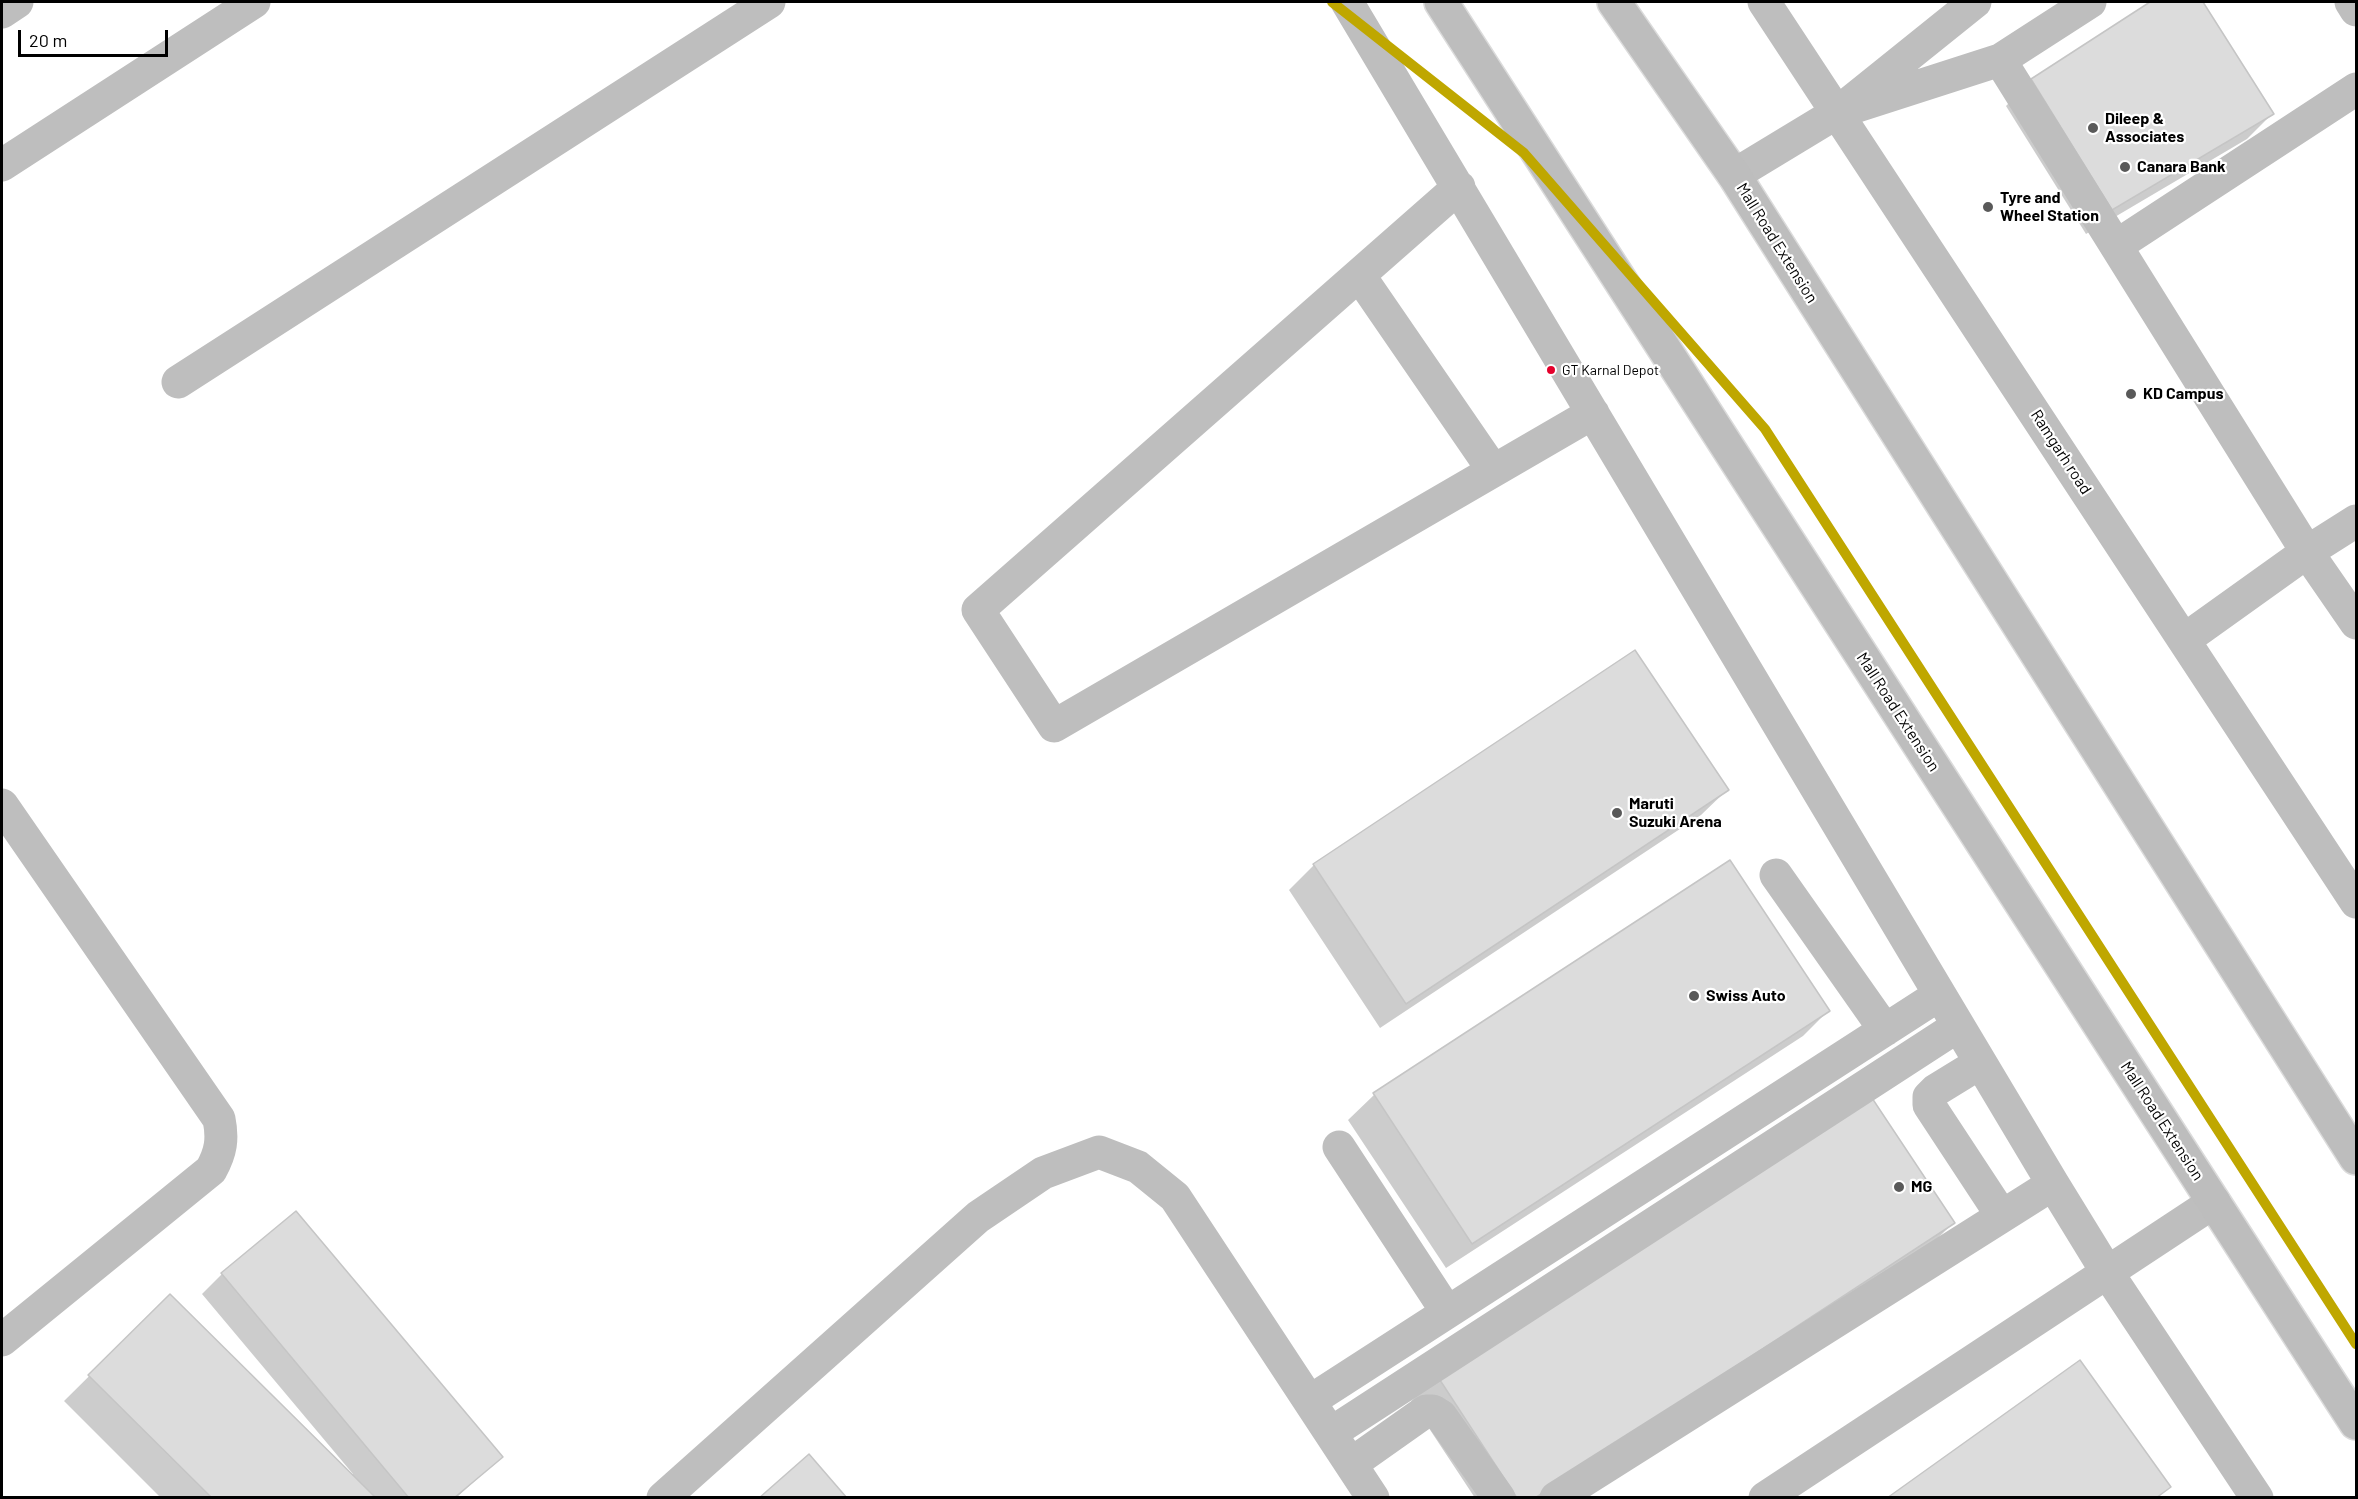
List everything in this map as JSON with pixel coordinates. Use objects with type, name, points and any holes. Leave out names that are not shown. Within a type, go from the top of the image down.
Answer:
[{"type":"main road","name":"Mall Road Extension","points":[[1441,2],[2356,1423]]},
{"type":"main road","name":"Mall Road Extension","points":[[1614,2],[1734,175],[2356,1158]]},
{"type":"street","points":[[2,12],[17,2]]},
{"type":"street","points":[[2,165],[254,2]]},
{"type":"street","points":[[178,382],[769,2]]},
{"type":"street","points":[[1347,2],[2053,1184],[2108,1272],[2257,1497]]},
{"type":"street","name":"Ramgarh road","points":[[1764,2],[2356,902]]},
{"type":"street","points":[[1734,175],[1838,112],[1975,2]]},
{"type":"street","points":[[1838,112],[2000,60],[2090,2]]},
{"type":"street","points":[[2351,2],[2356,10]]},
{"type":"street","points":[[2000,60],[2307,552],[2356,623]]},
{"type":"street","points":[[2115,246],[2356,89]]},
{"type":"street","points":[[1459,187],[978,610],[1054,726],[1593,413]]},
{"type":"street","points":[[1359,275],[1493,470]]},
{"type":"street","points":[[2184,640],[2307,552],[2356,521]]},
{"type":"street","points":[[2,805],[219,1119],[223,1137],[219,1154],[211,1170],[2,1340]]},
{"type":"street","points":[[1776,875],[1885,1030]]},
{"type":"street","points":[[1310,1401],[1939,995]]},
{"type":"street","points":[[1331,1433],[1958,1026]]},
{"type":"street","points":[[1980,1063],[1936,1090],[1929,1097],[1929,1105],[2002,1216]]},
{"type":"street","points":[[1339,1148],[1447,1312]]},
{"type":"street","points":[[663,1497],[978,1217],[1043,1173],[1099,1152],[1138,1167],[1176,1197],[1373,1497]]},
{"type":"street","points":[[1556,1497],[2053,1184]]},
{"type":"street","points":[[1765,1497],[2214,1202]]},
{"type":"street","points":[[1351,1464],[1426,1411],[1433,1411],[1441,1416],[1499,1497]]},
{"type":"building","points":[[2150,2],[2203,2],[2274,114],[2112,210],[2031,79]]},
{"type":"building","points":[[1635,650],[1729,790],[1406,1004],[1313,864]]},
{"type":"building","points":[[1730,860],[1830,1011],[1472,1244],[1373,1093]]},
{"type":"building","points":[[1868,1092],[1955,1223],[1535,1498],[1517,1498],[1436,1374]]},
{"type":"building","points":[[296,1211],[503,1457],[454,1498],[409,1498],[221,1273]]},
{"type":"building","points":[[170,1294],[376,1498],[212,1498],[88,1375]]},
{"type":"building","points":[[2080,1360],[2171,1487],[2156,1498],[1887,1498]]},
{"type":"building","points":[[809,1454],[847,1498],[759,1498]]},
{"type":"transit line","points":[[1332,2],[1524,153],[1765,429],[2356,1344]]},
{"type":"place","name":"Dileep & Associates","points":[[2093,128]]},
{"type":"place","name":"Canara Bank","points":[[2125,167]]},
{"type":"place","name":"Tyre and Wheel Station","points":[[1988,207]]},
{"type":"place","name":"GT Karnal Depot","points":[[1551,370]]},
{"type":"place","name":"KD Campus","points":[[2131,394]]},
{"type":"place","name":"Maruti Suzuki Arena","points":[[1617,813]]},
{"type":"place","name":"Swiss Auto","points":[[1694,996]]},
{"type":"place","name":"MG","points":[[1899,1187]]}]
